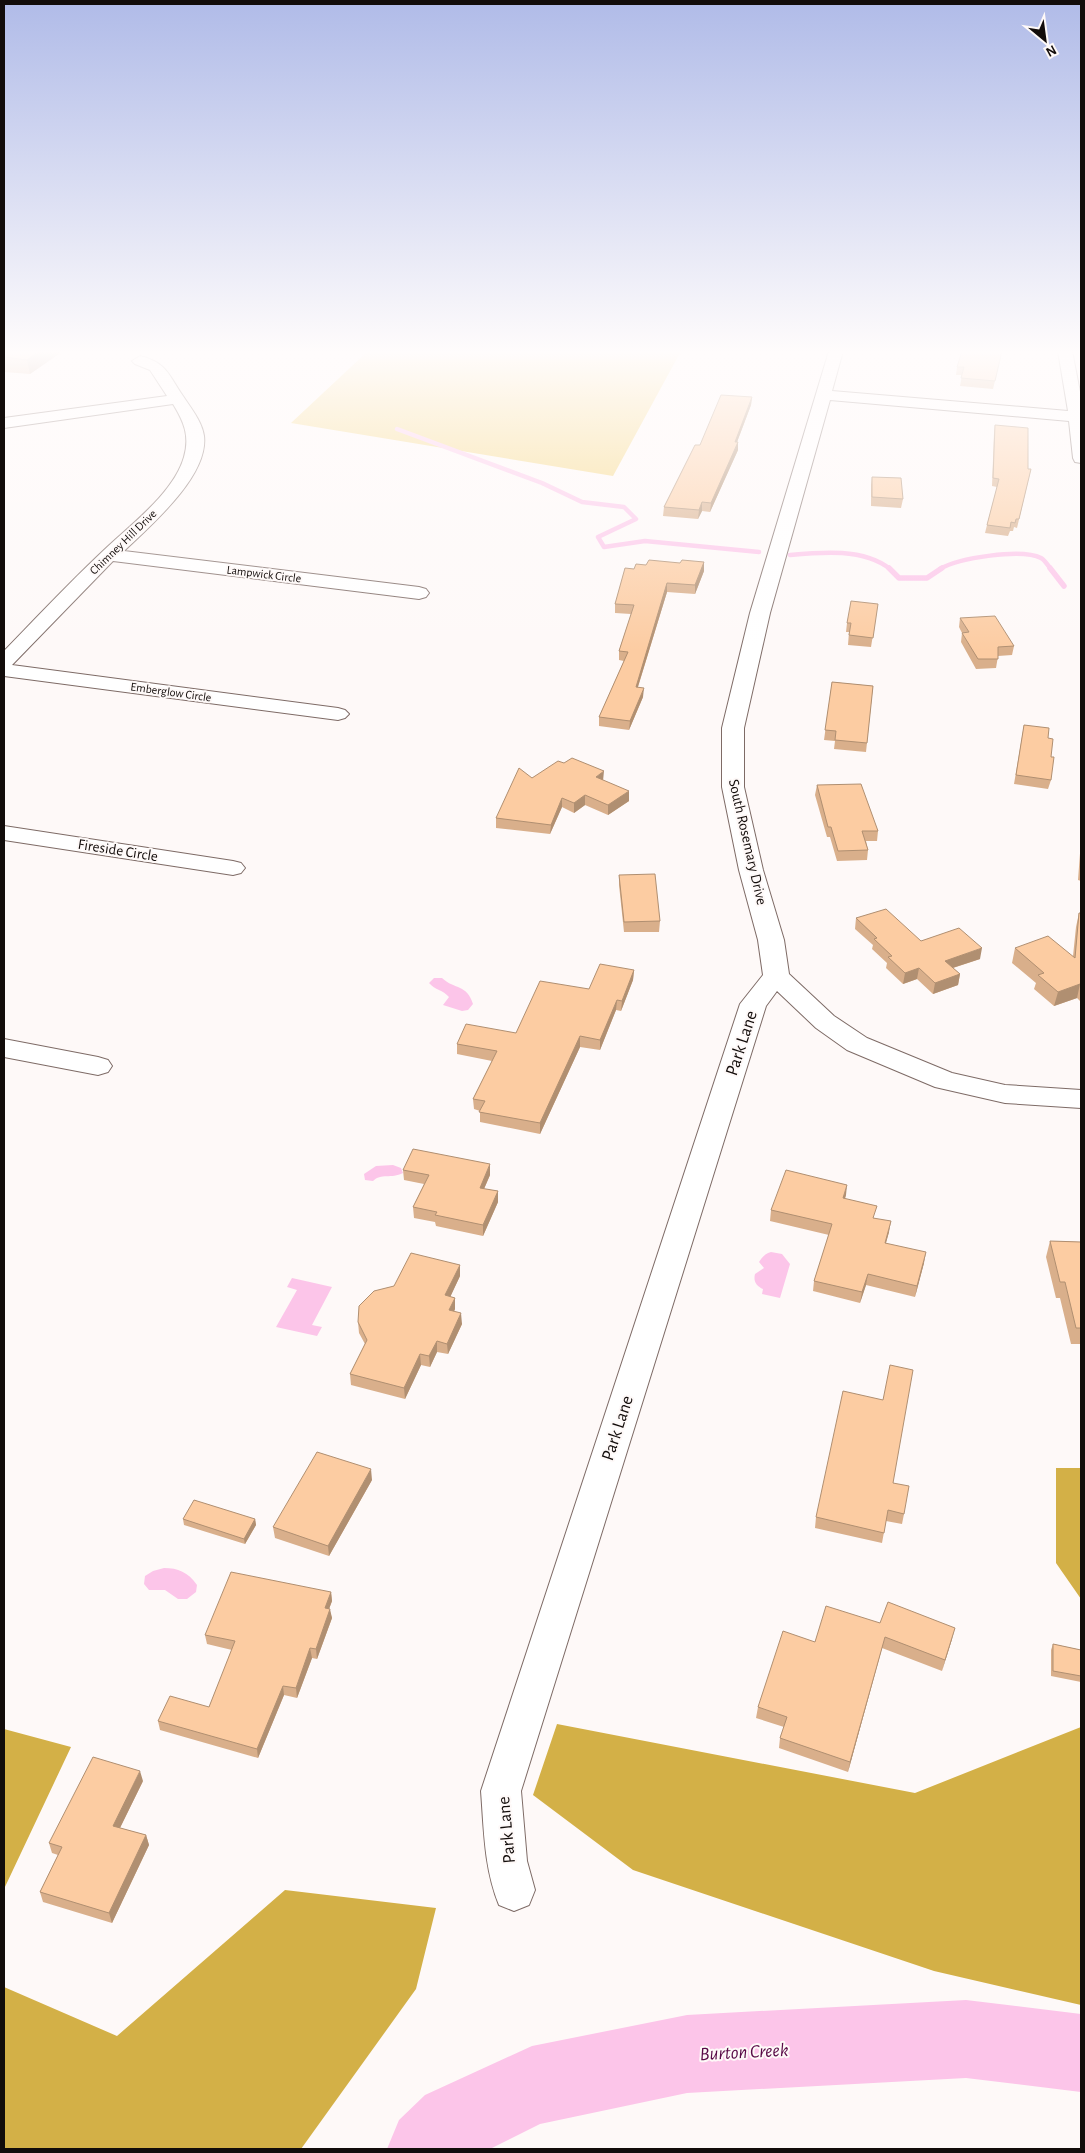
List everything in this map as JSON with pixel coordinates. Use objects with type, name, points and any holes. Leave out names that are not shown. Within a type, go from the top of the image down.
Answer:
[{"type":"street","name":"Chimney Hill Drive","points":[[4,662],[109,555],[157,510],[180,482],[192,459],[193,451]]},
{"type":"street","name":"South Rosemary Drive","points":[[776,976],[771,940],[751,870],[733,786],[733,728],[760,613],[806,451]]},
{"type":"street","name":"Lampwick Circle","points":[[109,555],[419,593]]},
{"type":"street","name":"Emberglow Circle","points":[[4,670],[338,714]]},
{"type":"street","name":"Fireside Circle","points":[[4,833],[233,868]]},
{"type":"street","points":[[776,976],[825,1022],[857,1044],[945,1081],[1005,1094],[1081,1099]]},
{"type":"street","name":"Park Lane","points":[[514,1890],[506,1861],[501,1791],[753,1004],[776,976]]},
{"type":"street","points":[[4,1048],[98,1066]]},
{"type":"shaded area","points":[[464,451],[626,451],[613,476]]},
{"type":"shaded area","points":[[434,978],[442,978],[464,990],[473,1004],[468,1010],[462,1011],[443,1005],[449,997],[429,983]]},
{"type":"shaded area","points":[[393,1165],[401,1168],[403,1173],[379,1177],[373,1181],[365,1180],[364,1174],[376,1166]]},
{"type":"shaded area","points":[[771,1252],[782,1254],[790,1264],[780,1298],[762,1294],[763,1289],[755,1281],[755,1274],[764,1268],[759,1262]]},
{"type":"shaded area","points":[[292,1278],[332,1287],[312,1325],[322,1327],[317,1336],[276,1327],[297,1290],[287,1287]]},
{"type":"shaded area","points":[[1056,1468],[1081,1468],[1081,1599],[1056,1563]]},
{"type":"shaded area","points":[[164,1568],[178,1570],[186,1574],[197,1585],[196,1592],[187,1599],[178,1599],[165,1590],[149,1590],[144,1584],[145,1576],[153,1571]]},
{"type":"shaded area","points":[[557,1724],[915,1793],[1081,1727],[1081,2005],[934,1971],[633,1870],[533,1795]]},
{"type":"shaded area","points":[[4,1729],[71,1747],[4,1889]]},
{"type":"shaded area","points":[[285,1890],[436,1908],[416,1989],[301,2149],[4,2149],[4,1987],[117,2036]]},
{"type":"building","points":[[692,451],[734,451],[711,503],[702,502],[699,510],[664,507]]},
{"type":"building","points":[[994,451],[1028,451],[1028,469],[1031,469],[1019,519],[1016,519],[1015,523],[1011,522],[1010,528],[987,525],[999,479],[993,478]]},
{"type":"building","points":[[872,477],[901,478],[903,499],[872,497]]},
{"type":"building","points":[[649,560],[680,563],[682,560],[704,562],[695,585],[667,583],[636,687],[644,688],[630,721],[599,717],[628,652],[619,651],[634,605],[615,604],[625,568],[634,569],[636,564],[646,565]]},
{"type":"building","points":[[851,601],[878,604],[873,638],[849,635],[851,623],[847,623]]},
{"type":"building","points":[[995,616],[1014,646],[998,647],[998,659],[978,659],[962,633],[969,632],[960,618]]},
{"type":"building","points":[[832,682],[873,686],[867,743],[835,740],[836,731],[825,730]]},
{"type":"building","points":[[1024,725],[1049,728],[1048,738],[1053,739],[1051,757],[1054,757],[1051,780],[1016,775]]},
{"type":"building","points":[[572,758],[604,771],[596,777],[629,791],[608,805],[585,795],[574,803],[562,798],[551,825],[496,818],[519,768],[532,778],[558,761],[564,763]]},
{"type":"building","points":[[861,784],[878,831],[862,831],[868,850],[838,851],[831,827],[828,827],[817,785]]},
{"type":"building","points":[[655,874],[660,921],[624,922],[619,875]]},
{"type":"building","points":[[886,909],[921,941],[959,928],[982,948],[945,961],[960,974],[935,983],[919,968],[905,973],[888,957],[892,956],[874,939],[877,938],[856,918]]},
{"type":"building","points":[[1079,913],[1081,913],[1081,984],[1058,992],[1038,975],[1044,973],[1015,948],[1048,936],[1075,958]]},
{"type":"building","points":[[600,964],[634,970],[622,1001],[617,1000],[600,1040],[580,1036],[540,1123],[479,1112],[485,1101],[473,1099],[497,1051],[457,1044],[466,1024],[516,1033],[540,981],[589,989]]},
{"type":"building","points":[[413,1149],[490,1164],[480,1188],[498,1191],[483,1225],[435,1215],[437,1212],[413,1207],[429,1175],[403,1170]]},
{"type":"building","points":[[786,1170],[847,1185],[843,1198],[877,1206],[873,1218],[891,1221],[885,1243],[926,1252],[917,1286],[868,1274],[862,1292],[814,1281],[832,1224],[771,1210]]},
{"type":"building","points":[[1050,1241],[1081,1242],[1081,1328],[1076,1328],[1065,1282],[1060,1282]]},
{"type":"building","points":[[411,1253],[460,1265],[445,1295],[455,1298],[449,1310],[461,1313],[447,1344],[437,1341],[429,1356],[420,1354],[404,1388],[350,1374],[367,1340],[358,1322],[359,1306],[374,1291],[394,1286]]},
{"type":"building","points":[[890,1365],[913,1370],[893,1483],[909,1486],[904,1514],[888,1510],[884,1533],[816,1517],[843,1391],[883,1400]]},
{"type":"building","points":[[317,1452],[371,1469],[328,1546],[273,1527]]},
{"type":"building","points":[[194,1500],[255,1519],[244,1539],[183,1519]]},
{"type":"building","points":[[231,1572],[331,1592],[325,1608],[330,1609],[316,1649],[310,1648],[296,1688],[283,1686],[257,1749],[158,1721],[170,1696],[209,1707],[235,1641],[205,1635]]},
{"type":"building","points":[[888,1602],[955,1628],[945,1660],[885,1637],[850,1762],[780,1738],[787,1717],[758,1707],[783,1631],[815,1642],[826,1606],[880,1623]]},
{"type":"building","points":[[1053,1644],[1081,1650],[1081,1676],[1053,1671]]},
{"type":"building","points":[[93,1757],[140,1771],[113,1826],[146,1835],[109,1913],[40,1892],[62,1847],[49,1843]]},
{"type":"waterway","points":[[457,451],[542,483],[582,502],[624,507],[636,519],[598,537],[604,547],[645,541],[759,552]]},
{"type":"waterway","points":[[790,555],[842,553],[868,558],[880,562],[890,569]]},
{"type":"waterway","points":[[942,568],[975,558],[1020,554],[1041,558],[1051,569]]},
{"type":"waterway","points":[[890,569],[899,578],[927,578],[942,568]]},
{"type":"waterway","points":[[1050,568],[1064,586]]},
{"type":"waterway","name":"Burton Creek","points":[[428,2149],[454,2124],[532,2086],[687,2054],[966,2039],[1081,2053]]}]
